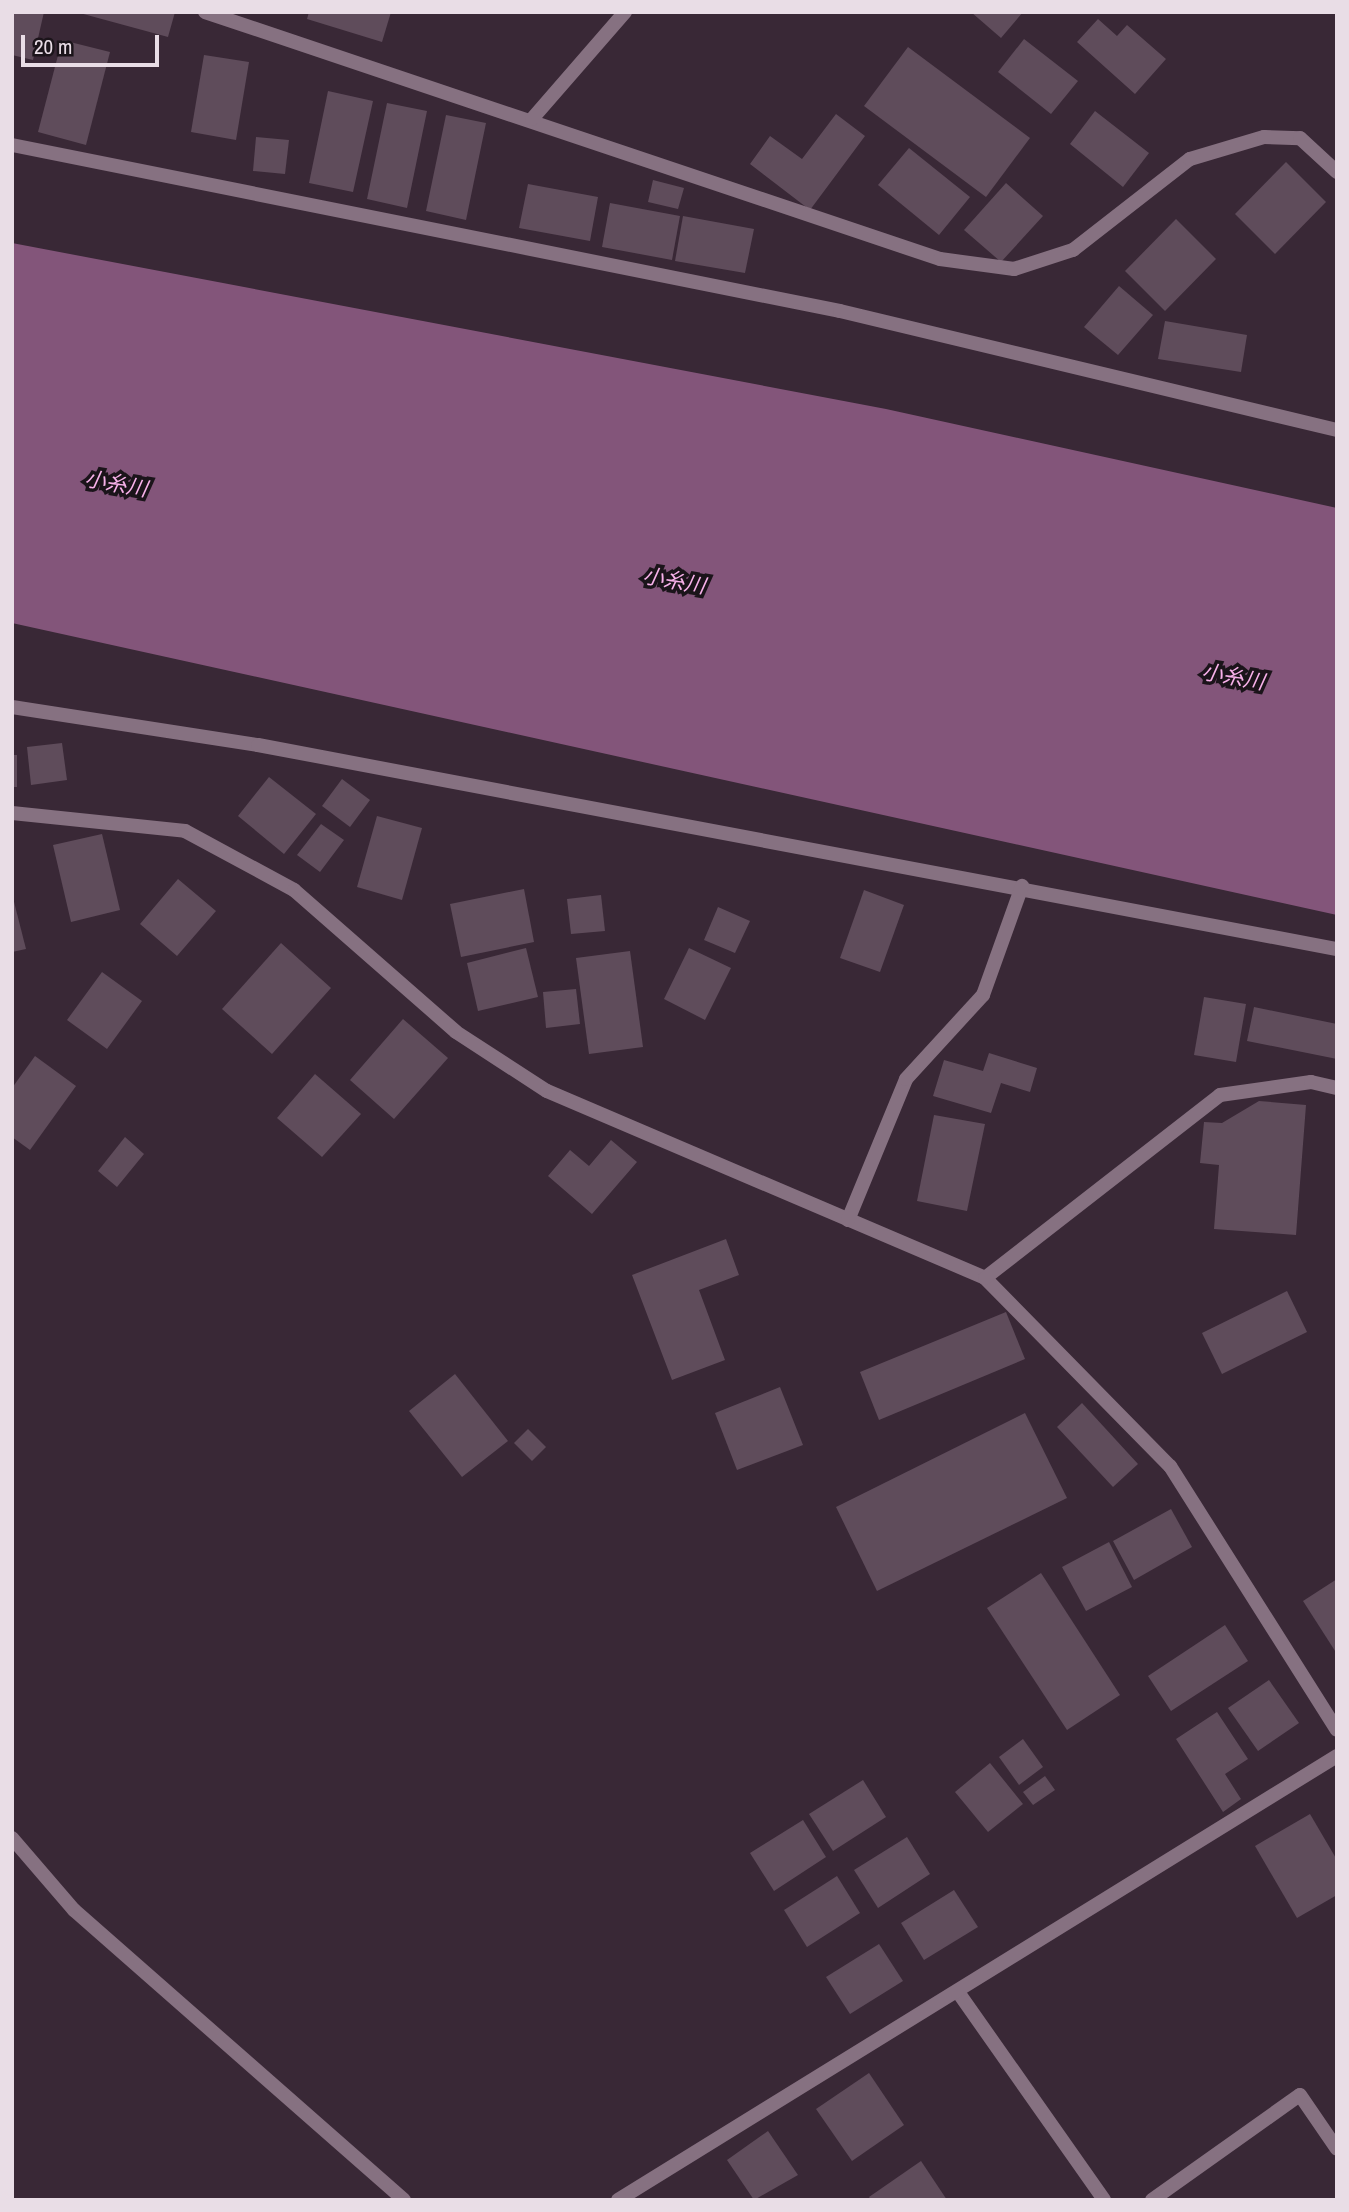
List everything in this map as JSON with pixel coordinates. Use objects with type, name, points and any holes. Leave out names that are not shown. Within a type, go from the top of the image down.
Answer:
[{"type":"street","points":[[205,12],[532,119],[940,259],[1014,269],[1073,250],[1190,159],[1264,137],[1300,138],[1337,172]]},
{"type":"street","points":[[532,119],[625,12]]},
{"type":"street","points":[[12,145],[840,311],[1337,430]]},
{"type":"street","points":[[12,707],[258,746],[1022,886],[1337,949]]},
{"type":"street","points":[[12,813],[185,831],[294,890],[456,1032],[547,1091],[985,1278],[1170,1466],[1337,1730]]},
{"type":"street","points":[[848,1220],[906,1079],[983,995],[1022,886]]},
{"type":"street","points":[[985,1278],[1220,1095],[1311,1082],[1337,1088]]},
{"type":"street","points":[[618,2200],[1337,1756]]},
{"type":"street","points":[[12,1838],[74,1910],[404,2200]]},
{"type":"street","points":[[958,1992],[1104,2200]]},
{"type":"street","points":[[1152,2200],[1300,2095],[1337,2149]]},
{"type":"water","name":"小糸川","points":[[12,243],[886,409],[1337,508],[1337,915],[12,623]]},
{"type":"building","points":[[12,12],[44,12],[33,60],[12,55]]},
{"type":"building","points":[[76,12],[175,12],[168,37]]},
{"type":"building","points":[[309,12],[391,12],[382,42],[307,19]]},
{"type":"building","points":[[971,12],[1023,12],[1001,38]]},
{"type":"building","points":[[1098,19],[1117,36],[1127,25],[1166,59],[1135,94],[1077,42]]},
{"type":"building","points":[[1024,39],[1078,81],[1051,114],[998,72]]},
{"type":"building","points":[[62,40],[110,52],[86,145],[38,132]]},
{"type":"building","points":[[908,47],[1030,138],[986,197],[864,106]]},
{"type":"building","points":[[204,55],[249,62],[236,140],[191,132]]},
{"type":"building","points":[[328,91],[373,101],[353,192],[309,183]]},
{"type":"building","points":[[387,103],[427,111],[407,208],[367,199]]},
{"type":"building","points":[[1095,111],[1149,153],[1123,187],[1070,144]]},
{"type":"building","points":[[836,114],[865,136],[810,210],[750,164],[770,136],[802,159]]},
{"type":"building","points":[[446,115],[486,123],[466,220],[426,211]]},
{"type":"building","points":[[256,137],[289,140],[285,174],[253,171]]},
{"type":"building","points":[[909,148],[970,197],[939,235],[878,185]]},
{"type":"building","points":[[1286,162],[1326,202],[1275,254],[1235,214]]},
{"type":"building","points":[[653,180],[684,188],[678,209],[648,202]]},
{"type":"building","points":[[1006,183],[1043,216],[1001,262],[964,230]]},
{"type":"building","points":[[528,184],[598,197],[590,241],[519,228]]},
{"type":"building","points":[[610,203],[680,216],[672,260],[602,247]]},
{"type":"building","points":[[683,216],[754,229],[745,273],[675,261]]},
{"type":"building","points":[[1176,219],[1216,259],[1165,311],[1125,271]]},
{"type":"building","points":[[1119,286],[1153,315],[1118,355],[1084,327]]},
{"type":"building","points":[[1165,321],[1247,335],[1241,372],[1158,359]]},
{"type":"building","points":[[62,743],[67,780],[31,785],[27,747]]},
{"type":"building","points":[[12,755],[17,755],[17,787],[12,787]]},
{"type":"building","points":[[269,777],[316,814],[284,854],[238,816]]},
{"type":"building","points":[[342,779],[370,800],[350,827],[322,806]]},
{"type":"building","points":[[377,816],[422,828],[402,900],[357,887]]},
{"type":"building","points":[[321,824],[344,840],[320,872],[297,855]]},
{"type":"building","points":[[102,834],[120,910],[71,922],[53,845]]},
{"type":"building","points":[[178,879],[216,911],[177,956],[140,924]]},
{"type":"building","points":[[524,889],[534,942],[461,957],[450,904]]},
{"type":"building","points":[[864,890],[904,905],[880,972],[840,958]]},
{"type":"building","points":[[12,894],[26,949],[12,952]]},
{"type":"building","points":[[601,895],[605,931],[571,934],[567,899]]},
{"type":"building","points":[[718,907],[750,921],[735,953],[704,940]]},
{"type":"building","points":[[281,943],[331,988],[272,1054],[222,1009]]},
{"type":"building","points":[[526,948],[538,997],[478,1011],[467,963]]},
{"type":"building","points":[[689,948],[731,968],[705,1020],[664,999]]},
{"type":"building","points":[[630,951],[643,1047],[589,1054],[576,958]]},
{"type":"building","points":[[102,972],[142,1001],[107,1049],[67,1020]]},
{"type":"building","points":[[576,989],[580,1024],[546,1028],[543,992]]},
{"type":"building","points":[[1204,997],[1246,1004],[1236,1062],[1194,1055]]},
{"type":"building","points":[[1254,1007],[1337,1024],[1337,1059],[1247,1041]]},
{"type":"building","points":[[403,1019],[448,1058],[394,1119],[350,1080]]},
{"type":"building","points":[[989,1053],[1037,1068],[1030,1092],[1001,1083],[991,1113],[933,1096],[944,1060],[983,1071]]},
{"type":"building","points":[[35,1056],[76,1086],[30,1150],[12,1137],[12,1088]]},
{"type":"building","points":[[315,1074],[361,1114],[322,1157],[277,1118]]},
{"type":"building","points":[[1259,1101],[1306,1105],[1296,1235],[1214,1229],[1219,1165],[1200,1163],[1204,1122],[1222,1123]]},
{"type":"building","points":[[934,1115],[985,1124],[967,1211],[917,1201]]},
{"type":"building","points":[[125,1137],[144,1154],[117,1187],[98,1171]]},
{"type":"building","points":[[611,1140],[637,1162],[592,1214],[548,1176],[570,1150],[589,1166]]},
{"type":"building","points":[[726,1239],[739,1275],[699,1290],[725,1360],[672,1380],[632,1275]]},
{"type":"building","points":[[1287,1291],[1307,1332],[1222,1374],[1202,1333]]},
{"type":"building","points":[[1006,1312],[1025,1359],[879,1420],[860,1372]]},
{"type":"building","points":[[455,1374],[508,1441],[462,1477],[409,1411]]},
{"type":"building","points":[[780,1387],[803,1445],[737,1470],[715,1413]]},
{"type":"building","points":[[1082,1403],[1138,1464],[1113,1487],[1057,1427]]},
{"type":"building","points":[[1025,1413],[1067,1498],[877,1591],[836,1507]]},
{"type":"building","points":[[528,1429],[546,1447],[532,1461],[514,1443]]},
{"type":"building","points":[[1171,1509],[1192,1547],[1134,1580],[1113,1541]]},
{"type":"building","points":[[1109,1542],[1132,1587],[1086,1611],[1062,1567]]},
{"type":"building","points":[[1041,1573],[1120,1695],[1067,1730],[987,1608]]},
{"type":"building","points":[[1337,1579],[1337,1654],[1303,1601]]},
{"type":"building","points":[[1225,1625],[1248,1661],[1171,1711],[1148,1676]]},
{"type":"building","points":[[1269,1680],[1299,1723],[1258,1751],[1228,1708]]},
{"type":"building","points":[[1217,1712],[1248,1759],[1225,1774],[1241,1799],[1223,1812],[1176,1739]]},
{"type":"building","points":[[1023,1739],[1043,1767],[1019,1785],[999,1757]]},
{"type":"building","points":[[990,1763],[1023,1804],[988,1832],[955,1792]]},
{"type":"building","points":[[1045,1776],[1055,1790],[1033,1805],[1023,1792]]},
{"type":"building","points":[[863,1780],[886,1817],[833,1851],[809,1814]]},
{"type":"building","points":[[1310,1814],[1337,1860],[1337,1895],[1297,1918],[1255,1846]]},
{"type":"building","points":[[803,1820],[826,1857],[774,1891],[750,1853]]},
{"type":"building","points":[[907,1837],[930,1874],[878,1908],[854,1870]]},
{"type":"building","points":[[837,1876],[860,1913],[807,1947],[784,1910]]},
{"type":"building","points":[[954,1890],[978,1927],[924,1960],[901,1923]]},
{"type":"building","points":[[879,1944],[903,1981],[850,2014],[826,1977]]},
{"type":"building","points":[[869,2073],[904,2125],[852,2161],[816,2109]]},
{"type":"building","points":[[768,2131],[798,2175],[754,2200],[727,2160]]},
{"type":"building","points":[[921,2161],[947,2200],[871,2200],[869,2197]]}]
